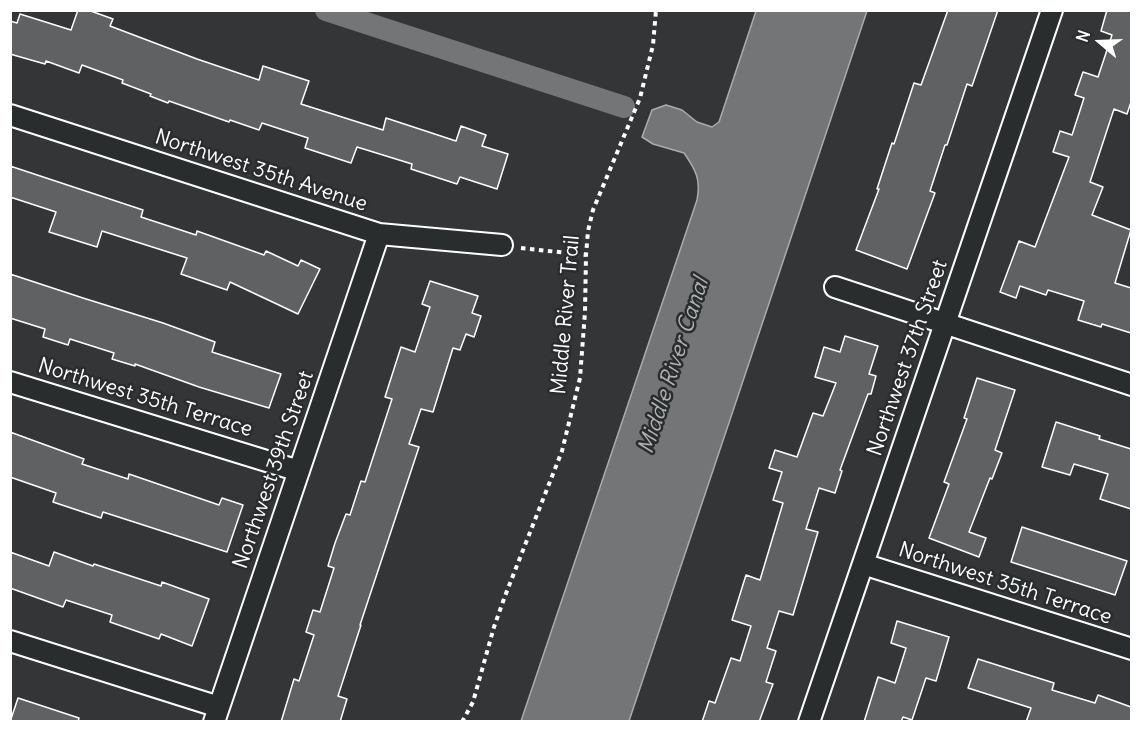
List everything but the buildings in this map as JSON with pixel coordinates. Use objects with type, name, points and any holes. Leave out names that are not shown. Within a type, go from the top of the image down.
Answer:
[{"type":"street","name":"Northwest 37th Street","points":[[810,722],[1052,10]]},
{"type":"street","name":"Northwest 35th Avenue","points":[[10,115],[379,234],[502,245]]},
{"type":"street","name":"Northwest 39th Street","points":[[217,714],[379,234]]},
{"type":"street","points":[[835,287],[1131,385]]},
{"type":"street","name":"Northwest 35th Terrace","points":[[10,382],[299,471]]},
{"type":"street","name":"Northwest 35th Terrace","points":[[863,564],[1131,649]]},
{"type":"street","points":[[10,641],[217,714]]},
{"type":"path","name":"Middle River Trail","points":[[462,722],[473,702],[504,596],[562,451],[580,378],[588,231],[593,210],[640,98],[652,45],[656,10]]},
{"type":"path","points":[[502,245],[586,255]]},
{"type":"water","name":"Middle River Canal","points":[[756,11],[867,11],[629,721],[521,721],[697,200],[696,175],[684,153],[653,144],[642,137],[652,110],[666,105],[682,110],[697,122],[712,127],[719,122]]},
{"type":"waterway","points":[[326,10],[624,107]]}]
